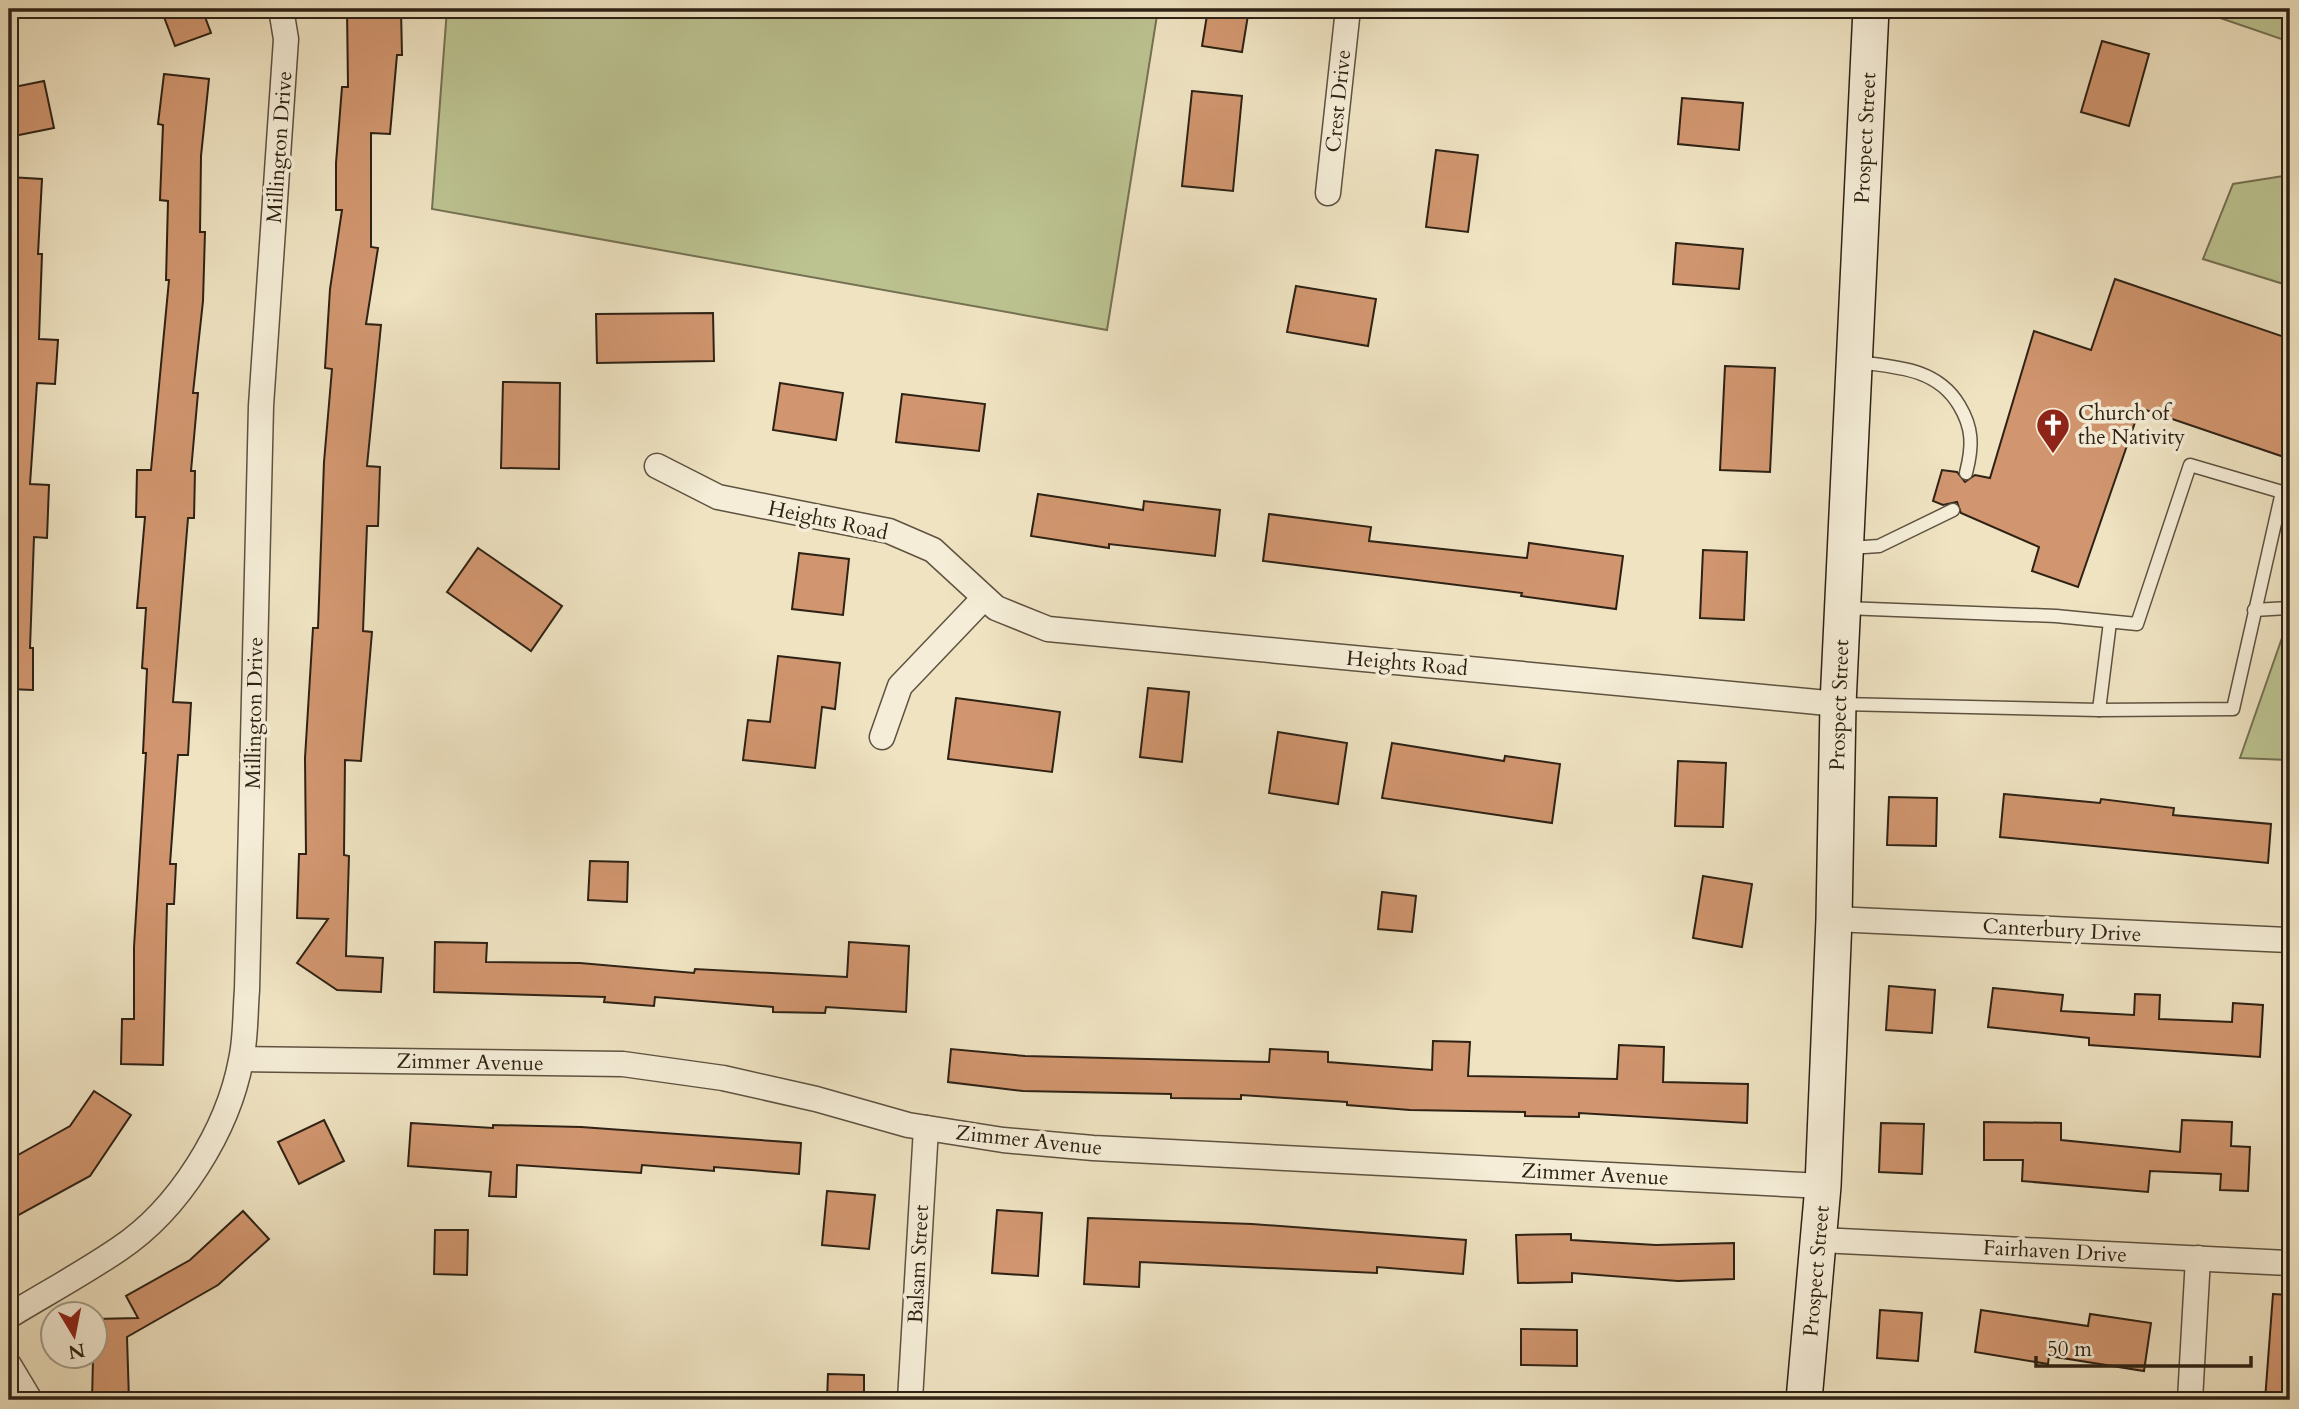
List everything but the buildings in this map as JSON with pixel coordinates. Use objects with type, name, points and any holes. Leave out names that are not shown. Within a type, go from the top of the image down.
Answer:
[{"type":"main road","name":"Prospect Street","points":[[1804,1400],[1823,1186],[1834,919],[1838,704],[1871,9]]},
{"type":"street","name":"Millington Drive","points":[[9,1316],[121,1248],[166,1205],[192,1175],[215,1137],[242,1059],[247,990],[261,406],[286,39],[281,9]]},
{"type":"street","name":"Crest Drive","points":[[1328,193],[1348,9]]},
{"type":"street","name":"Heights Road","points":[[657,466],[718,497],[889,531],[933,550],[996,608],[1048,629],[1838,704]]},
{"type":"street","points":[[882,737],[900,686],[984,598]]},
{"type":"street","name":"Canterbury Drive","points":[[1834,919],[2290,940]]},
{"type":"street","name":"Zimmer Avenue","points":[[242,1059],[623,1064],[736,1081],[926,1128],[1093,1148],[1823,1186]]},
{"type":"street","name":"Balsam Street","points":[[911,1400],[926,1128]]},
{"type":"street","name":"Fairhaven Drive","points":[[1820,1240],[2290,1263]]},
{"type":"street","points":[[2190,1400],[2198,1258]]},
{"type":"street","points":[[9,1364],[30,1400]]},
{"type":"lane","points":[[1854,361],[1903,368],[1934,378],[1949,388],[1970,423],[1970,457],[1966,473]]},
{"type":"lane","points":[[1838,704],[2099,710],[2233,709],[2282,492],[2190,465],[2137,624],[2056,616],[1843,608]]},
{"type":"lane","points":[[1845,548],[1880,546],[1954,510]]},
{"type":"lane","points":[[2254,610],[2290,608]]},
{"type":"lane","points":[[2099,710],[2110,622]]},
{"type":"green space","points":[[447,9],[1158,9],[1107,330],[432,209]]},
{"type":"green space","points":[[2194,9],[2290,9],[2290,42]]},
{"type":"green space","points":[[2290,175],[2290,286],[2203,259],[2233,184]]},
{"type":"green space","points":[[2290,615],[2290,760],[2240,758]]},
{"type":"place","name":"Church of the Nativity","points":[[2053,455]]}]
